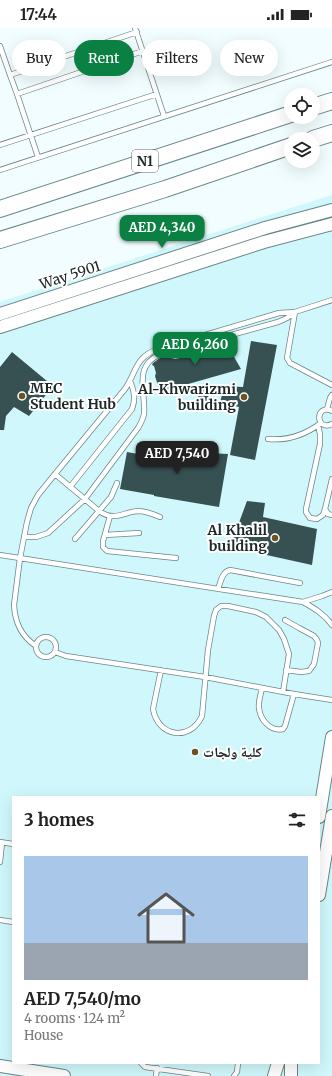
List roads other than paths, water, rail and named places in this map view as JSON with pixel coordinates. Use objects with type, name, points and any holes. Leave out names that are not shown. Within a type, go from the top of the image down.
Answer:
[{"type":"highway","points":[[320,105],[332,101]]},
{"type":"highway","name":"N1","points":[[0,209],[284,116]]},
{"type":"highway","points":[[320,137],[332,133]]},
{"type":"highway","name":"N1","points":[[0,240],[165,189],[284,148]]},
{"type":"street","name":"Way 5901","points":[[0,314],[265,228],[332,210]]},
{"type":"street","name":"Way 5901","points":[[0,327],[264,242],[332,224]]},
{"type":"street","points":[[320,811],[332,737]]},
{"type":"street","points":[[320,889],[332,816]]},
{"type":"street","points":[[274,1076],[278,1064]]},
{"type":"street","points":[[291,1076],[292,1064]]},
{"type":"street","points":[[0,1066],[64,1076]]},
{"type":"lane","points":[[10,75],[136,30],[142,48]]},
{"type":"lane","points":[[0,46],[38,157]]},
{"type":"lane","points":[[17,94],[142,51]]},
{"type":"lane","points":[[0,170],[332,62]]},
{"type":"lane","points":[[151,76],[164,116]]},
{"type":"lane","points":[[0,145],[157,94]]},
{"type":"lane","points":[[36,646],[21,632],[16,619],[14,605],[20,558],[28,515],[38,496],[125,389],[141,359],[152,351],[279,313],[295,312],[332,300]]},
{"type":"lane","points":[[24,537],[36,537],[48,533],[85,499],[141,424],[144,408],[144,369],[146,364],[154,357],[278,322],[295,312]]},
{"type":"lane","points":[[295,312],[287,358],[288,361],[332,385]]},
{"type":"lane","points":[[131,379],[143,379]]},
{"type":"lane","points":[[70,487],[132,409],[135,395],[131,379]]},
{"type":"lane","points":[[332,395],[330,398],[329,410],[322,411],[319,416],[320,444],[306,509],[306,512],[310,518],[317,519],[323,515],[332,479]]},
{"type":"lane","points":[[320,424],[326,426],[332,424],[332,430]]},
{"type":"lane","points":[[268,439],[283,440],[296,437],[310,431],[320,424]]},
{"type":"lane","points":[[55,474],[99,511],[110,516],[119,516],[138,511],[160,517]]},
{"type":"lane","points":[[75,539],[111,497],[117,484]]},
{"type":"lane","points":[[325,509],[328,514],[332,515]]},
{"type":"lane","points":[[110,516],[102,544],[107,551],[176,558]]},
{"type":"lane","points":[[105,535],[139,534]]},
{"type":"lane","points":[[0,555],[303,602],[312,606],[321,613],[332,625]]},
{"type":"lane","points":[[218,589],[224,573],[228,570],[300,583]]},
{"type":"lane","points":[[303,602],[332,592]]},
{"type":"lane","points":[[161,670],[153,709],[154,715],[161,726],[172,732],[184,733],[195,727],[202,716],[208,650],[214,613],[218,608],[225,606],[256,612],[266,617],[282,634],[289,654],[283,692]]},
{"type":"lane","points":[[285,620],[314,636],[318,643],[314,664],[311,669],[307,672],[286,670]]},
{"type":"lane","points":[[42,637],[49,637],[55,641],[55,652],[49,657],[41,656],[36,650],[37,642],[42,637]]},
{"type":"lane","points":[[55,652],[66,656],[205,677],[332,700]]},
{"type":"lane","points":[[262,688],[259,705],[261,716],[264,722],[277,729],[281,729],[285,726],[294,694]]},
{"type":"lane","points":[[0,862],[1,842],[12,844]]},
{"type":"lane","points":[[0,920],[12,922]]},
{"type":"lane","points":[[142,1064],[165,1070],[208,1076]]},
{"type":"lane","points":[[165,1070],[166,1064]]},
{"type":"lane","points":[[234,1076],[237,1072],[238,1064]]},
{"type":"lane","points":[[156,1076],[157,1068]]},
{"type":"place","name":"MEC Student Hub","points":[[22,396]]},
{"type":"place","name":"Al-Khwarizmi building","points":[[244,397]]},
{"type":"place","name":"Al Khalil building","points":[[275,538]]},
{"type":"place","name":"كلية ولجات","points":[[195,752]]}]
